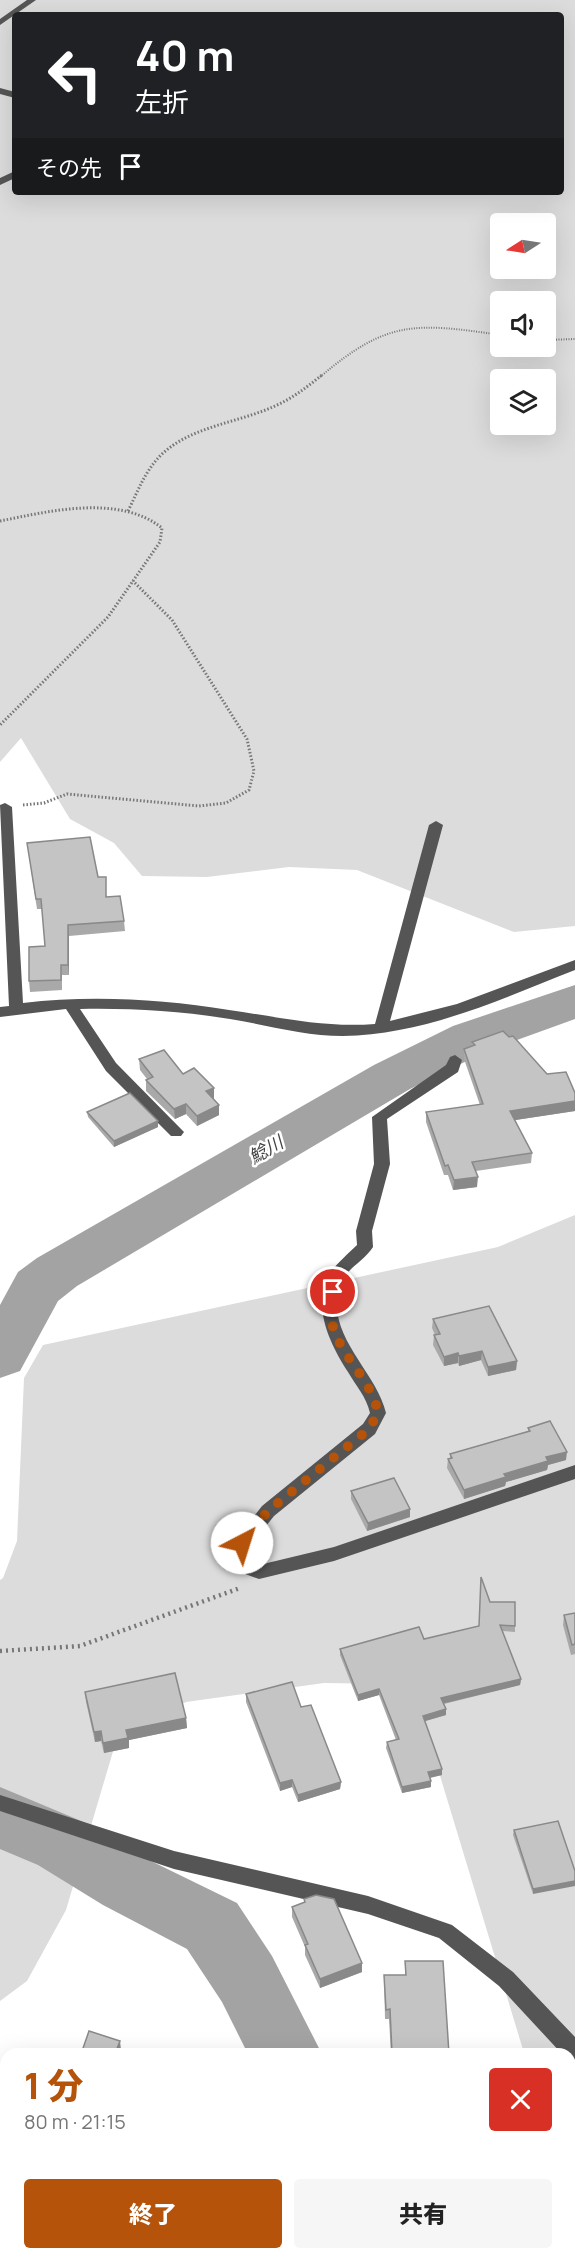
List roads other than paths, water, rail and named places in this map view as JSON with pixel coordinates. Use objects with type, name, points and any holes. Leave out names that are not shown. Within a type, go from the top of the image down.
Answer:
[{"type":"street","points":[[15,12],[32,0]]},
{"type":"street","points":[[4,807],[16,1009]]},
{"type":"street","points":[[381,1028],[436,825]]},
{"type":"street","points":[[0,1012],[90,1003],[212,1011],[342,1031],[395,1027],[439,1016],[575,965]]},
{"type":"street","points":[[70,1005],[111,1067],[176,1132]]},
{"type":"street","points":[[455,1060],[453,1068],[379,1117],[382,1164],[364,1231],[365,1246],[336,1278],[329,1306],[334,1332],[354,1369],[375,1396],[378,1413],[369,1429],[268,1511],[242,1543],[243,1566],[259,1572],[334,1554],[575,1472]]},
{"type":"street","points":[[0,1803],[174,1860],[368,1905],[445,1931],[506,1979],[567,2048]]},
{"type":"waterway","name":"鯰川","points":[[0,1356],[38,1287],[57,1272],[392,1077],[471,1038],[575,1001]]},
{"type":"waterway","points":[[0,1817],[62,1844],[127,1883],[212,1926],[247,1979],[283,2048]]}]
